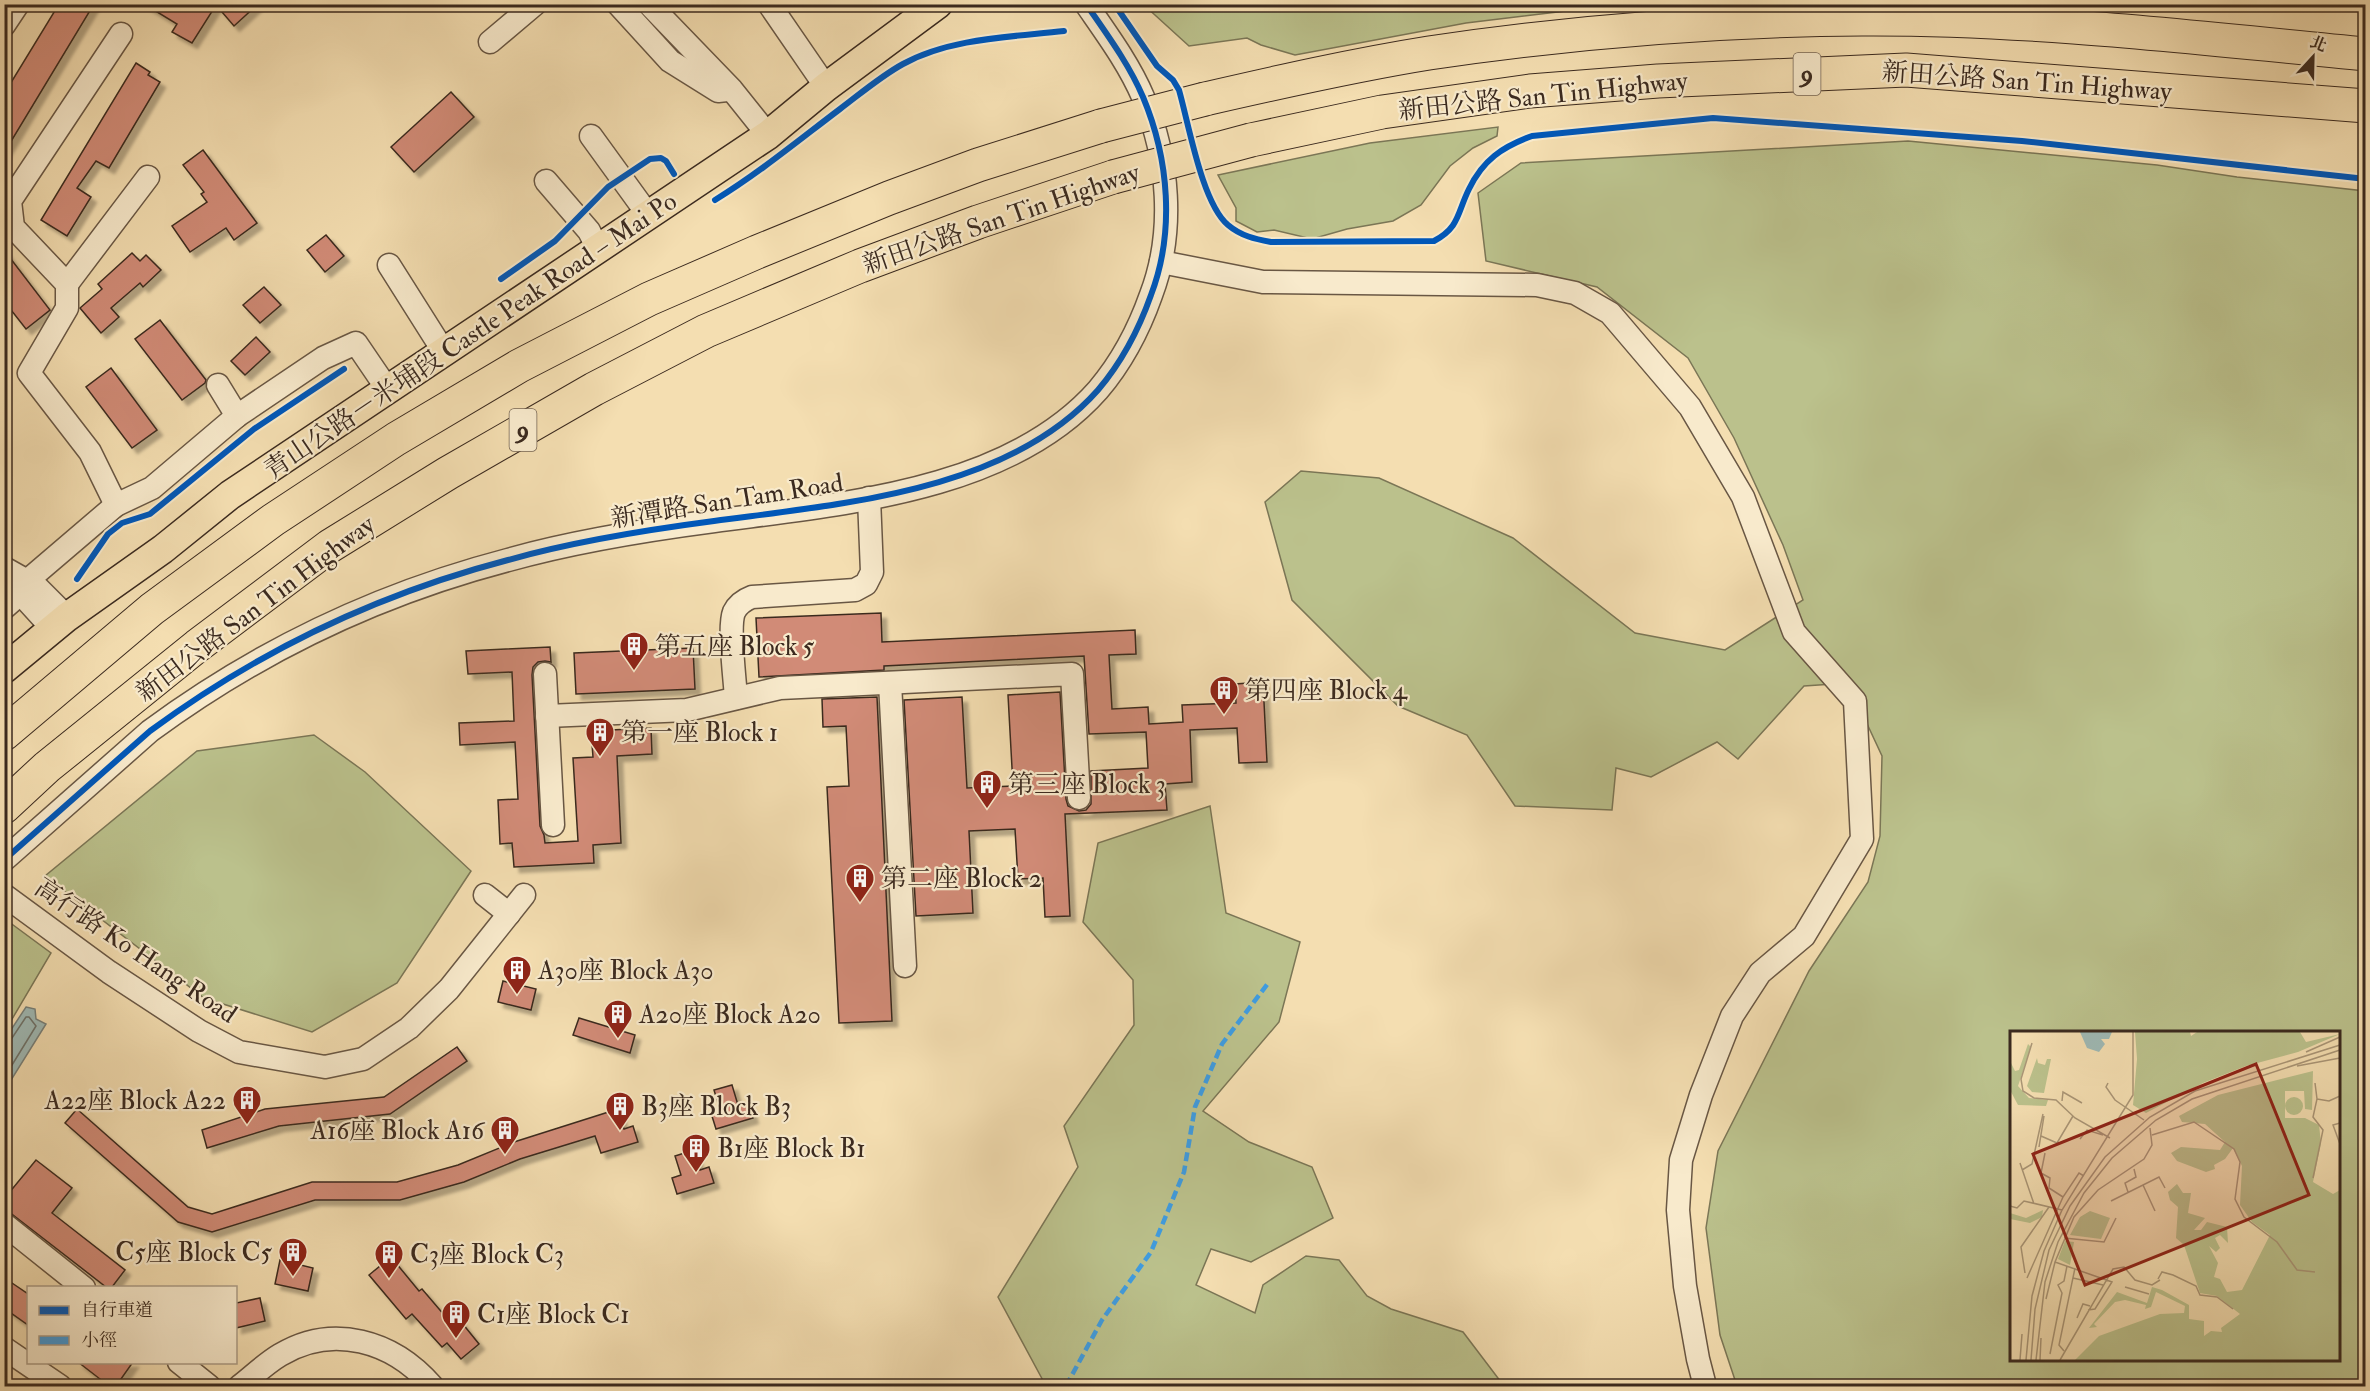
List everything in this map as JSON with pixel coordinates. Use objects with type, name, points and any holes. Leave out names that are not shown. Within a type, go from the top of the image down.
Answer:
[{"type":"highway","name":"新田公路 San Tin Highway","points":[[4,734],[152,609],[273,520],[396,439],[519,366],[649,299],[790,238],[978,165],[1101,126],[1205,99],[1318,74],[1428,54],[1550,37],[1717,23],[1864,19],[2039,25],[2366,54]]},
{"type":"highway","name":"新田公路 San Tin Highway","points":[[4,807],[48,767],[197,646],[330,546],[448,473],[583,395],[706,331],[849,271],[978,222],[1113,177],[1251,140],[1382,112],[1530,91],[1658,81],[1906,70],[2366,106]]},
{"type":"main road","name":"青山公路－米埔段 Castle Peak Road – Mai Po","points":[[4,669],[59,623],[163,549],[230,495],[768,135],[826,87],[938,4]]},
{"type":"street","points":[[4,25],[18,4]]},
{"type":"street","points":[[490,42],[535,4]]},
{"type":"street","points":[[618,4],[670,61],[718,91],[732,90]]},
{"type":"street","points":[[649,4],[732,90],[768,135]]},
{"type":"street","points":[[769,4],[826,87]]},
{"type":"street","name":"新潭路 San Tam Road","points":[[4,860],[150,731],[180,709],[276,651],[368,607],[468,571],[551,549],[673,527],[868,498],[947,479],[1002,459],[1049,432],[1098,389],[1123,355],[1147,307],[1161,262],[1165,234],[1166,191],[1153,124],[1142,94],[1086,4]]},
{"type":"street","points":[[67,284],[13,227],[10,201],[121,34]]},
{"type":"street","points":[[591,136],[649,216]]},
{"type":"street","points":[[116,505],[90,452],[29,373],[67,308],[67,284],[148,177]]},
{"type":"street","points":[[546,181],[588,230],[598,249]]},
{"type":"street","points":[[1161,262],[1263,282],[1538,285],[1575,293],[1593,302],[1610,313],[1690,407],[1743,497],[1794,632],[1855,701],[1862,839],[1804,936],[1760,973],[1732,1016],[1701,1095],[1681,1160],[1678,1210],[1685,1286],[1705,1386]]},
{"type":"street","points":[[389,265],[444,352]]},
{"type":"street","points":[[17,594],[116,505],[152,488],[237,416],[323,358],[356,343],[388,390]]},
{"type":"street","points":[[218,385],[237,416]]},
{"type":"street","points":[[736,698],[732,626],[735,610],[739,604],[752,597],[855,590],[866,584],[872,572],[868,498]]},
{"type":"street","points":[[4,568],[17,594]]},
{"type":"street","points":[[4,577],[17,594],[59,623]]},
{"type":"street","points":[[547,716],[687,710],[780,688],[1072,674],[1079,798]]},
{"type":"street","points":[[545,675],[553,825]]},
{"type":"street","points":[[890,683],[905,966]]},
{"type":"street","name":"高行路 Ko Hang Road","points":[[4,895],[109,972],[199,1031],[239,1052],[325,1067],[363,1059],[455,995],[524,895]]},
{"type":"street","points":[[486,895],[509,914]]},
{"type":"street","points":[[4,1224],[83,1286]]},
{"type":"street","points":[[240,1386],[279,1355],[296,1347],[333,1339],[370,1343],[388,1350],[404,1360],[432,1386]]},
{"type":"street","points":[[4,1348],[27,1364]]},
{"type":"street","points":[[28,1364],[60,1386]]},
{"type":"street","points":[[182,1364],[209,1386]]},
{"type":"green space","points":[[1144,5],[1577,5],[1574,10],[1466,23],[1295,55],[1261,45],[1247,38],[1189,46]]},
{"type":"green space","points":[[1498,127],[1497,136],[1473,148],[1450,166],[1421,205],[1393,221],[1347,229],[1312,239],[1274,230],[1257,232],[1236,221],[1236,208],[1218,175],[1370,143]]},
{"type":"green space","points":[[1908,141],[2157,165],[2237,177],[2365,191],[2365,1386],[1737,1386],[1720,1335],[1706,1228],[1718,1151],[1809,971],[1868,882],[1880,836],[1882,756],[1848,683],[1804,686],[1738,759],[1717,742],[1651,777],[1616,768],[1612,810],[1515,806],[1467,735],[1398,706],[1292,600],[1265,502],[1301,471],[1379,478],[1513,538],[1635,633],[1725,650],[1803,600],[1783,545],[1734,438],[1688,358],[1597,287],[1486,261],[1478,193],[1521,163]]},
{"type":"green space","points":[[314,735],[365,772],[471,871],[397,983],[312,1032],[204,998],[45,876],[197,751]]},
{"type":"green space","points":[[1210,806],[1226,913],[1300,942],[1279,1022],[1203,1111],[1249,1142],[1312,1167],[1333,1218],[1251,1262],[1211,1249],[1196,1285],[1255,1313],[1263,1285],[1306,1256],[1339,1260],[1367,1296],[1391,1309],[1463,1332],[1504,1386],[1046,1386],[998,1297],[1078,1167],[1064,1126],[1134,1025],[1133,980],[1083,922],[1098,843]]},
{"type":"green space","points":[[5,919],[51,953],[5,1031]]},
{"type":"water","points":[[26,1007],[35,1009],[36,1019],[46,1024],[8,1085],[5,1083],[5,1039]]},
{"type":"building","points":[[59,4],[94,4],[4,153],[4,94]]},
{"type":"building","points":[[144,4],[258,4],[234,26],[216,5],[192,43],[172,32],[177,24]]},
{"type":"building","points":[[136,63],[150,72],[148,75],[160,82],[109,168],[96,161],[77,188],[91,197],[67,236],[41,220]]},
{"type":"building","points":[[451,92],[474,117],[414,172],[391,147]]},
{"type":"building","points":[[203,150],[257,223],[234,240],[226,228],[190,252],[172,226],[207,202],[201,194],[204,192],[183,165]]},
{"type":"building","points":[[326,235],[344,256],[325,272],[307,250]]},
{"type":"building","points":[[4,250],[50,310],[26,329],[4,301]]},
{"type":"building","points":[[132,253],[140,261],[146,255],[161,270],[143,287],[140,283],[111,308],[119,317],[101,333],[80,308],[102,289],[98,284]]},
{"type":"building","points":[[264,287],[281,305],[260,323],[243,305]]},
{"type":"building","points":[[160,320],[206,380],[182,400],[135,339]]},
{"type":"building","points":[[256,337],[270,352],[245,375],[231,361]]},
{"type":"building","points":[[111,368],[157,430],[132,448],[86,387]]},
{"type":"building","points":[[881,613],[882,642],[1135,630],[1136,654],[1109,655],[1112,709],[1148,707],[1149,724],[1183,722],[1182,705],[1236,703],[1235,684],[1263,682],[1267,762],[1239,763],[1237,728],[1190,730],[1192,782],[1165,784],[1167,810],[1065,814],[1070,916],[1045,917],[1043,878],[1018,879],[1015,829],[969,831],[973,913],[916,916],[904,700],[962,697],[967,788],[1013,786],[1008,695],[1060,692],[1066,799],[1068,806],[1079,811],[1086,810],[1091,804],[1091,771],[1148,768],[1146,732],[1089,734],[1084,656],[884,666],[884,670],[759,677],[756,618]]},
{"type":"building","name":"第一座 Block 1","points":[[550,647],[551,662],[538,662],[533,667],[532,675],[540,826],[545,843],[578,841],[573,758],[593,757],[591,731],[651,728],[652,754],[617,756],[621,843],[593,845],[594,863],[514,867],[512,843],[500,844],[498,800],[518,799],[515,742],[460,745],[459,723],[514,721],[512,672],[468,674],[466,651]]},
{"type":"building","name":"第五座 Block 5","points":[[693,648],[695,689],[576,694],[574,653]]},
{"type":"building","name":"第二座 Block 2","points":[[877,697],[892,1021],[839,1023],[827,787],[849,786],[846,726],[823,727],[822,699]]},
{"type":"building","name":"A30座 Block A30","points":[[503,981],[536,989],[531,1010],[498,1002]]},
{"type":"building","points":[[579,1018],[635,1035],[630,1053],[573,1035]]},
{"type":"building","points":[[457,1047],[467,1061],[390,1114],[279,1126],[207,1148],[202,1130],[265,1109],[384,1097]]},
{"type":"building","points":[[732,1085],[738,1105],[748,1102],[753,1118],[716,1129],[711,1113],[720,1110],[714,1090]]},
{"type":"building","points":[[77,1109],[188,1207],[212,1214],[312,1182],[397,1182],[458,1165],[514,1142],[618,1109],[624,1129],[633,1126],[638,1142],[601,1153],[595,1136],[520,1159],[464,1182],[400,1200],[315,1200],[212,1232],[178,1222],[65,1123]]},
{"type":"building","name":"B1座 Block B1","points":[[694,1150],[700,1170],[709,1167],[714,1183],[677,1194],[672,1178],[681,1175],[675,1156]]},
{"type":"building","points":[[36,1160],[72,1188],[52,1213],[125,1270],[113,1286],[105,1286],[4,1208],[4,1199]]},
{"type":"building","points":[[391,1257],[419,1291],[422,1289],[451,1323],[458,1318],[479,1344],[461,1359],[447,1343],[442,1347],[412,1314],[406,1319],[369,1275]]},
{"type":"building","name":"C5座 Block C5","points":[[280,1260],[313,1268],[308,1291],[275,1284]]},
{"type":"building","points":[[12,1283],[27,1293],[27,1324],[4,1308],[4,1293]]},
{"type":"building","points":[[260,1298],[265,1321],[237,1328],[237,1303]]},
{"type":"building","points":[[81,1364],[132,1364],[116,1386],[94,1386],[100,1379]]},
{"type":"marked path","points":[[1066,1386],[1102,1320],[1151,1252],[1184,1172],[1195,1107],[1222,1044],[1269,982]]},
{"type":"cycle path","points":[[4,860],[150,731],[191,702],[276,651],[366,608],[460,574],[559,547],[662,528],[814,508],[920,487],[970,472],[1018,451],[1061,424],[1098,390],[1122,357],[1135,333],[1159,271],[1166,221],[1163,170],[1152,121],[1131,73],[1086,4]]},
{"type":"cycle path","points":[[1115,5],[1157,66],[1173,80],[1179,90],[1204,182],[1219,214],[1238,232],[1271,242],[1434,241],[1453,225],[1474,179],[1487,162],[1521,140],[1532,136],[1713,118],[2022,141],[2366,179]]},
{"type":"cycle path","points":[[715,200],[763,168],[871,85],[921,55],[982,40],[1064,31]]},
{"type":"cycle path","points":[[501,279],[555,241],[608,187],[650,159],[661,158],[666,161],[674,174]]},
{"type":"cycle path","points":[[77,579],[108,534],[122,523],[150,514],[254,429],[344,369]]},
{"type":"place","name":"第五座 Block 5","points":[[634,672]]},
{"type":"place","name":"第四座 Block 4","points":[[1224,716]]},
{"type":"place","name":"第一座 Block 1","points":[[600,758]]},
{"type":"place","name":"第三座 Block 3","points":[[987,810]]},
{"type":"place","name":"第二座 Block 2","points":[[860,904]]},
{"type":"place","name":"A30座 Block A30","points":[[517,996]]},
{"type":"place","name":"A20座 Block A20","points":[[618,1040]]},
{"type":"place","name":"A22座 Block A22","points":[[247,1126]]},
{"type":"place","name":"B3座 Block B3","points":[[620,1132]]},
{"type":"place","name":"A16座 Block A16","points":[[505,1156]]},
{"type":"place","name":"B1座 Block B1","points":[[696,1174]]},
{"type":"place","name":"C5座 Block C5","points":[[293,1278]]},
{"type":"place","name":"C3座 Block C3","points":[[389,1280]]},
{"type":"place","name":"C1座 Block C1","points":[[456,1340]]}]
